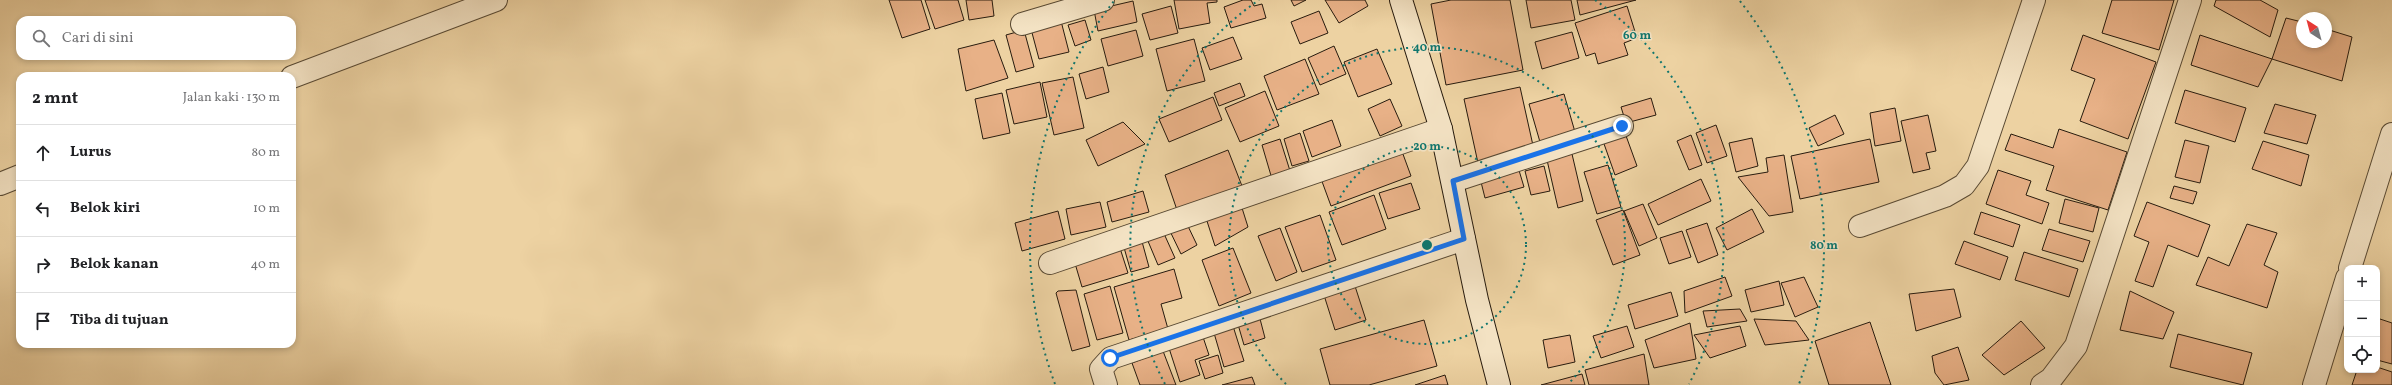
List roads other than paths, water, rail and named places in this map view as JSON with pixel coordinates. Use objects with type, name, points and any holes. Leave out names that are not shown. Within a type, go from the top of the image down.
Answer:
[{"type":"street","points":[[296,75],[496,0]]},
{"type":"street","points":[[1022,24],[1104,0]]},
{"type":"street","points":[[1401,0],[1441,129],[1464,239],[1499,385]]},
{"type":"street","points":[[1860,226],[1946,196],[1964,185],[1978,166],[2034,0]]},
{"type":"street","points":[[2042,385],[2051,379],[2076,346],[2190,0]]},
{"type":"street","points":[[1453,181],[1622,126]]},
{"type":"street","points":[[1050,263],[1441,129]]},
{"type":"street","points":[[2351,265],[2392,134]]},
{"type":"street","points":[[0,184],[16,178]]},
{"type":"street","points":[[1106,385],[1101,368],[1110,358],[1464,239]]},
{"type":"street","points":[[2314,385],[2344,288]]}]
